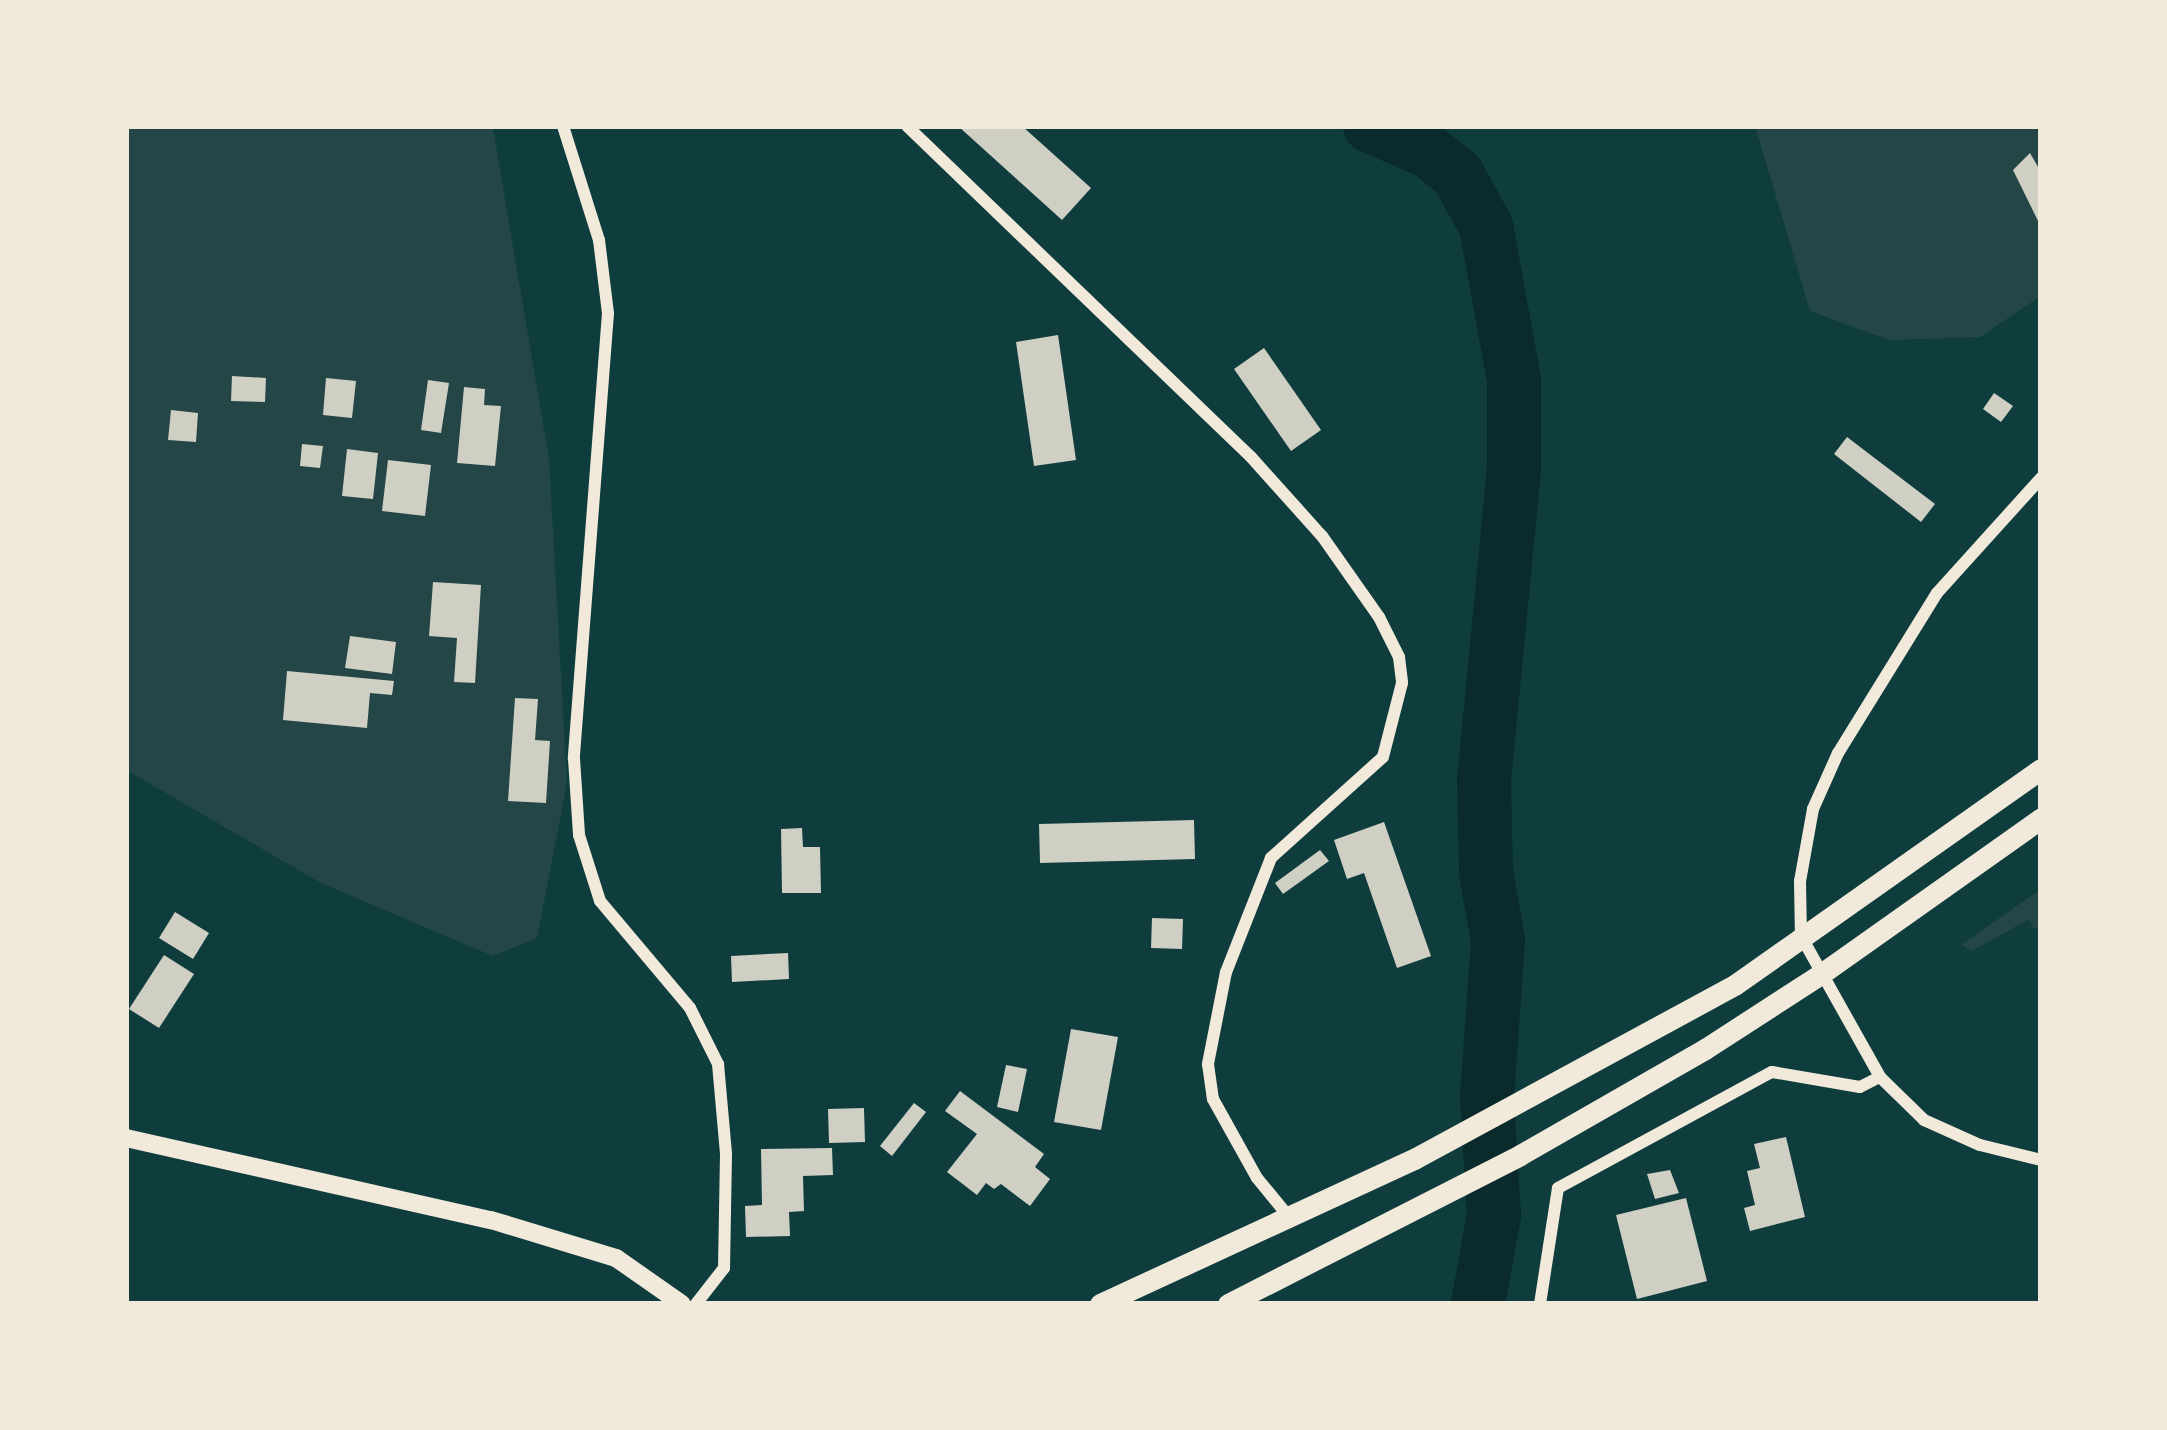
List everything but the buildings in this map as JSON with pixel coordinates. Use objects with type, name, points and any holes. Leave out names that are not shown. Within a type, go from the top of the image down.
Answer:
[{"type":"main road","points":[[1100,1304],[1414,1159],[1736,984],[2041,770]]},
{"type":"main road","points":[[1228,1304],[1520,1155],[1705,1049],[1821,974],[2041,818]]},
{"type":"street","points":[[563,126],[599,240],[608,314],[575,801],[579,836],[599,901],[690,1008],[718,1064],[726,1154],[724,1268],[696,1304]]},
{"type":"street","points":[[907,126],[1251,457],[1322,536],[1379,617],[1400,657],[1402,682],[1383,757],[1271,858],[1226,972],[1208,1064],[1213,1099],[1257,1178],[1290,1217]]},
{"type":"street","points":[[2041,478],[1936,593],[1838,753],[1813,809],[1800,881],[1801,936],[1880,1077],[1924,1120],[1980,1145],[2041,1160]]},
{"type":"street","points":[[1540,1304],[1558,1188],[1772,1072],[1860,1087],[1880,1077]]},
{"type":"street","points":[[126,1138],[491,1220],[616,1258],[682,1304]]},
{"type":"shaded area","points":[[126,126],[493,128],[549,459],[567,783],[537,938],[493,956],[321,883],[126,770]]},
{"type":"shaded area","points":[[1755,126],[2041,126],[2041,296],[1980,337],[1889,340],[1810,311]]},
{"type":"shaded area","points":[[2041,889],[2041,926],[2034,929],[2029,919],[1972,951],[1961,945]]},
{"type":"waterway","points":[[1370,126],[1428,151],[1457,174],[1486,226],[1514,380],[1514,469],[1484,782],[1486,872],[1498,941],[1487,1098],[1494,1215],[1478,1304]]}]
